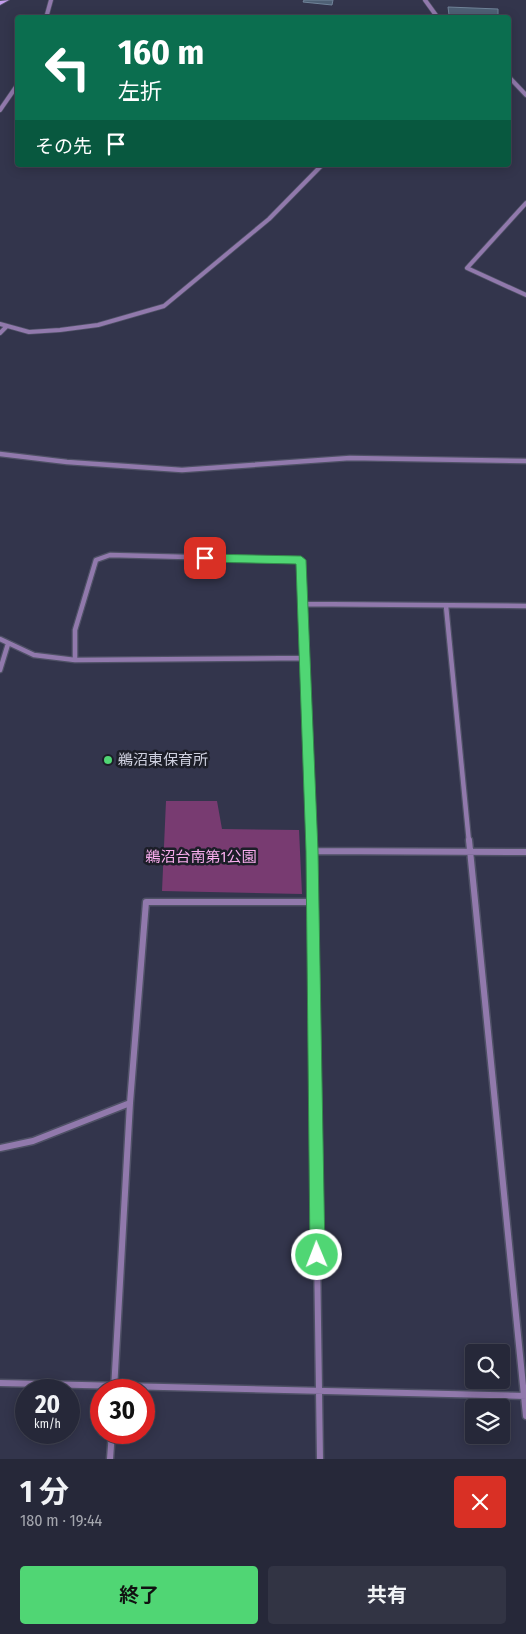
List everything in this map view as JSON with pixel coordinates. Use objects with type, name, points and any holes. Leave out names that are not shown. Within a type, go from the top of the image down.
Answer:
[{"type":"street","points":[[0,3],[6,0]]},
{"type":"street","points":[[47,15],[51,0]]},
{"type":"street","points":[[426,0],[436,15]]},
{"type":"street","points":[[511,80],[526,95]]},
{"type":"street","points":[[520,88],[526,86]]},
{"type":"street","points":[[0,110],[15,88]]},
{"type":"street","points":[[0,324],[29,332],[89,326],[129,318],[164,306],[269,219],[320,167]]},
{"type":"street","points":[[526,203],[467,268],[526,294]]},
{"type":"street","points":[[0,333],[7,326]]},
{"type":"street","points":[[0,454],[67,462],[182,470],[350,458],[526,461]]},
{"type":"street","points":[[75,660],[75,630],[96,560],[110,555],[301,560],[312,851],[320,1459]]},
{"type":"street","points":[[302,604],[526,606]]},
{"type":"street","points":[[446,606],[526,1416]]},
{"type":"street","points":[[0,639],[34,655],[75,660],[305,658]]},
{"type":"street","points":[[0,670],[2,657],[8,644]]},
{"type":"street","points":[[312,851],[526,852]]},
{"type":"street","points":[[115,1379],[130,1103],[146,902],[312,902]]},
{"type":"street","points":[[0,1148],[33,1141],[130,1103]]},
{"type":"street","points":[[0,1383],[90,1386]]},
{"type":"street","points":[[155,1388],[525,1396]]},
{"type":"street","points":[[110,1459],[111,1444]]},
{"type":"green space","name":"鵜沼台南第1公園","points":[[166,801],[217,801],[222,829],[299,830],[302,894],[162,891]]},
{"type":"building","points":[[304,0],[333,0],[332,5],[303,2]]},
{"type":"building","points":[[448,7],[498,9],[498,15],[449,15]]},
{"type":"place","name":"鵜沼東保育所","points":[[108,760]]},
{"type":"route","points":[[205,558],[301,560],[312,851],[317,1255]]}]
